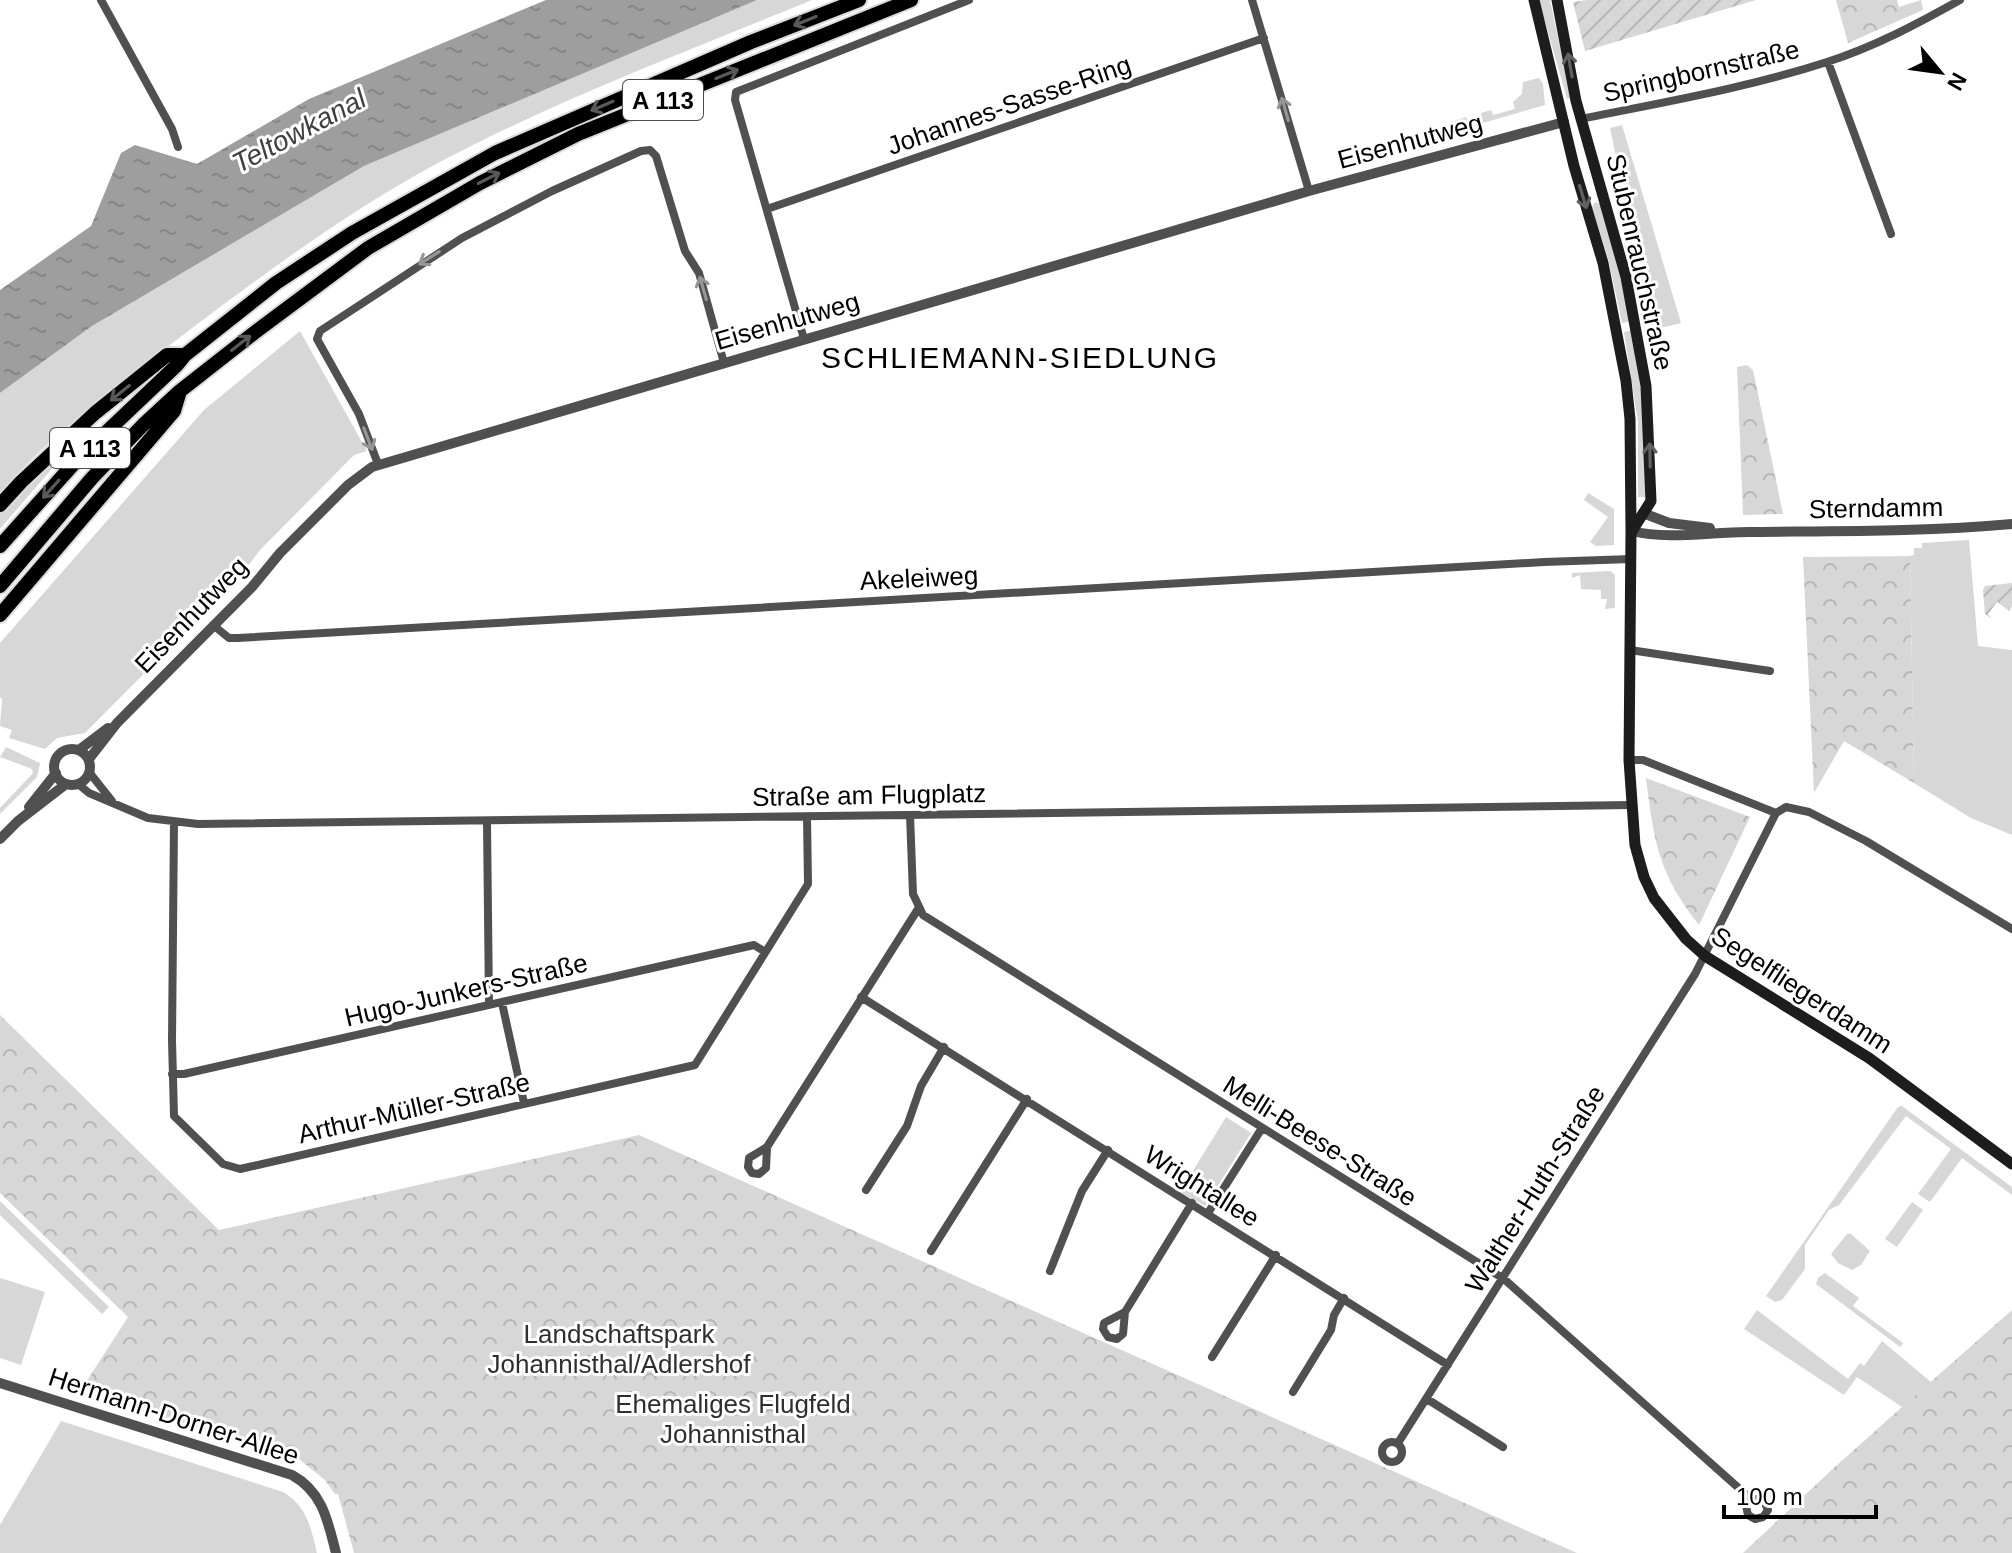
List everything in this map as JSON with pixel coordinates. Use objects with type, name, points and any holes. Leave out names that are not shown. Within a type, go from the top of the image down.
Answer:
[{"type":"highway","name":"A 113","points":[[0,546],[78,459],[185,355],[276,283],[352,233],[495,153],[751,42],[859,0]]},
{"type":"highway","name":"A 113","points":[[0,586],[92,478],[180,391],[368,248],[480,183],[578,134],[911,0]]},
{"type":"highway","points":[[0,505],[95,413],[167,355],[185,355]]},
{"type":"highway","points":[[0,615],[174,411],[180,391]]},
{"type":"main road","name":"Stubenrauchstraße","points":[[1534,0],[1574,166],[1603,263],[1626,381],[1630,419],[1631,531],[1629,760]]},
{"type":"main road","name":"Stubenrauchstraße","points":[[1557,0],[1581,119],[1607,203],[1639,338],[1647,394],[1651,501],[1631,531]]},
{"type":"main road","points":[[1564,122],[1581,119]]},
{"type":"main road","name":"Segelfliegerdamm","points":[[1629,760],[1635,845],[1644,877],[1654,898],[1686,939],[1705,956],[1851,1046],[2012,1164]]},
{"type":"street","points":[[101,0],[172,129],[178,147]]},
{"type":"street","points":[[804,339],[735,100],[736,92],[969,0]]},
{"type":"street","points":[[1252,0],[1309,191]]},
{"type":"street","name":"Springbornstraße","points":[[1581,119],[1741,87],[1828,62],[1886,39],[1960,0]]},
{"type":"street","name":"Johannes-Sasse-Ring","points":[[767,209],[1264,38]]},
{"type":"street","name":"Springbornstraße","points":[[1828,62],[1891,234]]},
{"type":"street","name":"Eisenhutweg","points":[[89,759],[117,723],[252,587],[280,553],[348,485],[378,464],[1309,191],[1564,122]]},
{"type":"street","points":[[378,464],[359,414],[317,339],[320,331],[462,238],[552,191],[641,151],[650,150],[656,156],[685,251],[699,273],[724,363]]},
{"type":"street","name":"Sterndamm","points":[[1643,513],[1669,523],[1740,532]]},
{"type":"street","name":"Sterndamm","points":[[1631,531],[1657,537],[1740,532],[1933,530],[2012,524]]},
{"type":"street","name":"Akeleiweg","points":[[213,625],[229,638],[238,638],[1631,559]]},
{"type":"street","points":[[1630,650],[1770,671]]},
{"type":"street","name":"Eisenhutweg","points":[[0,839],[56,773],[55,761],[61,753],[70,749],[79,750],[117,723]]},
{"type":"street","points":[[79,750],[89,759],[89,772]]},
{"type":"street","points":[[1629,760],[1643,760],[1776,813],[1786,807],[1809,812],[1906,864],[2012,929]]},
{"type":"street","name":"Eisenhutweg","points":[[18,821],[89,772]]},
{"type":"street","name":"Straße am Flugplatz","points":[[89,772],[112,801]]},
{"type":"street","points":[[56,773],[72,784]]},
{"type":"street","name":"Straße am Flugplatz","points":[[72,784],[148,818],[174,822],[487,822],[1631,805]]},
{"type":"street","name":"Walther-Huth-Straße","points":[[1398,1443],[1705,956],[1776,813]]},
{"type":"street","points":[[767,1147],[918,909],[913,894],[910,815]]},
{"type":"street","name":"Arthur-Müller-Straße","points":[[174,822],[174,1116],[223,1164],[240,1169],[695,1065],[808,884],[807,817]]},
{"type":"street","points":[[487,822],[489,1005]]},
{"type":"street","name":"Melli-Beese-Straße","points":[[918,909],[931,921],[1504,1279],[1751,1499]]},
{"type":"street","name":"Hugo-Junkers-Straße","points":[[172,1074],[184,1074],[754,945],[765,952]]},
{"type":"street","name":"Wrightallee","points":[[861,997],[1448,1365]]},
{"type":"street","points":[[502,1003],[524,1103]]},
{"type":"street","points":[[866,1190],[907,1126],[921,1086],[944,1047]]},
{"type":"street","points":[[931,1251],[1027,1099]]},
{"type":"street","points":[[1208,1213],[1262,1128]]},
{"type":"street","name":"Wrightallee","points":[[1050,1271],[1082,1191],[1108,1150]]},
{"type":"street","points":[[1125,1312],[1192,1203]]},
{"type":"street","name":"Wrightallee","points":[[1212,1357],[1276,1255]]},
{"type":"street","points":[[1293,1392],[1331,1330],[1334,1315],[1344,1298]]},
{"type":"street","name":"Hermann-Dorner-Allee","points":[[0,1383],[292,1475],[310,1488],[322,1505],[336,1553]]},
{"type":"street","points":[[1427,1399],[1503,1447]]},
{"type":"green space","points":[[757,0],[812,0],[547,110],[461,151],[387,192],[281,262],[132,374],[63,430],[0,492],[0,393],[92,326],[364,166]]},
{"type":"green space","points":[[1539,0],[1550,0],[1571,98],[1567,99]]},
{"type":"green space","points":[[1756,0],[1585,51],[1573,2]]},
{"type":"green space","points":[[1836,0],[1897,0],[1899,7],[1921,0],[1923,10],[1848,43]]},
{"type":"green space","points":[[1539,78],[1543,84],[1545,105],[1448,133],[1451,124],[1459,119],[1466,117],[1468,123],[1482,119],[1481,113],[1491,110],[1493,115],[1515,109],[1513,102],[1522,94],[1523,82]]},
{"type":"green space","points":[[1622,125],[1681,323],[1653,330],[1610,128]]},
{"type":"green space","points":[[1595,202],[1600,204],[1631,321],[1622,323],[1609,262],[1592,207]]},
{"type":"green space","points":[[1632,330],[1642,398],[1646,497],[1638,497],[1638,422],[1624,332]]},
{"type":"green space","points":[[300,331],[367,451],[354,455],[260,550],[238,579],[85,733],[57,738],[45,749],[9,738],[12,730],[0,726],[0,643],[204,410]]},
{"type":"green space","points":[[1747,365],[1753,370],[1783,514],[1743,515],[1737,367]]},
{"type":"green space","points":[[90,425],[92,427],[0,529],[0,514]]},
{"type":"green space","points":[[1588,493],[1614,509],[1614,545],[1596,546],[1590,542],[1608,517],[1584,500]]},
{"type":"green space","points":[[1969,540],[1978,646],[2012,650],[2012,835],[1971,818],[1914,783],[1910,556],[1914,555],[1914,548],[1922,548],[1922,543]]},
{"type":"green space","points":[[1910,556],[1914,783],[1844,741],[1814,793],[1803,557]]},
{"type":"green space","points":[[1610,571],[1615,575],[1615,608],[1605,609],[1607,599],[1601,599],[1601,590],[1581,589],[1580,575],[1572,578],[1572,573]]},
{"type":"green space","points":[[2012,583],[2012,606],[2009,611],[1997,602],[1988,614],[1992,619],[1985,614],[1985,586]]},
{"type":"green space","points":[[6,747],[40,763],[37,777],[0,814],[0,808],[33,773],[32,769],[0,757]]},
{"type":"green space","points":[[1646,778],[1750,817],[1699,925],[1666,873],[1655,839]]},
{"type":"green space","name":"Landschaftspark Johannisthal/Adlershof","points":[[0,1015],[219,1230],[639,1135],[1577,1553],[354,1553],[338,1494],[300,1460],[81,1390],[128,1317],[0,1193]]},
{"type":"green space","points":[[1902,1106],[2012,1187],[2012,1195],[1962,1158],[1930,1202],[1918,1194],[1951,1149],[1906,1116],[1839,1205],[1829,1210],[1805,1245],[1805,1269],[1782,1300],[1775,1302],[1766,1296],[1898,1107]]},
{"type":"green space","points":[[1226,1117],[1251,1133],[1205,1206],[1180,1192]]},
{"type":"green space","points":[[0,1201],[109,1307],[102,1314],[0,1215]]},
{"type":"green space","points":[[1912,1202],[1923,1210],[1897,1247],[1885,1239]]},
{"type":"green space","points":[[1847,1234],[1870,1251],[1861,1265],[1852,1270],[1838,1263],[1831,1254]]},
{"type":"green space","points":[[1825,1273],[1859,1298],[1853,1306],[1903,1343],[1900,1347],[1816,1284]]},
{"type":"green space","points":[[0,1278],[45,1292],[21,1365],[0,1358]]},
{"type":"green space","points":[[1757,1310],[1848,1379],[1860,1363],[1864,1366],[1882,1341],[1931,1382],[2012,1310],[1776,1521],[1902,1407],[1857,1377],[1844,1395],[1744,1329]]},
{"type":"green space","points":[[2012,1310],[2012,1553],[1743,1553],[1837,1465]]},
{"type":"green space","points":[[61,1421],[283,1492],[303,1511],[317,1553],[0,1553],[0,1525]]},
{"type":"water","name":"Teltowkanal","points":[[546,0],[757,0],[364,166],[92,326],[0,393],[0,290],[91,226],[121,153],[135,145],[197,164],[309,99]]},
{"type":"district","name":"SCHLIEMANN-SIEDLUNG","points":[[1020,357]]},
{"type":"park label","name":"Ehemaliges Flugfeld Johannisthal","points":[[733,1419]]}]
